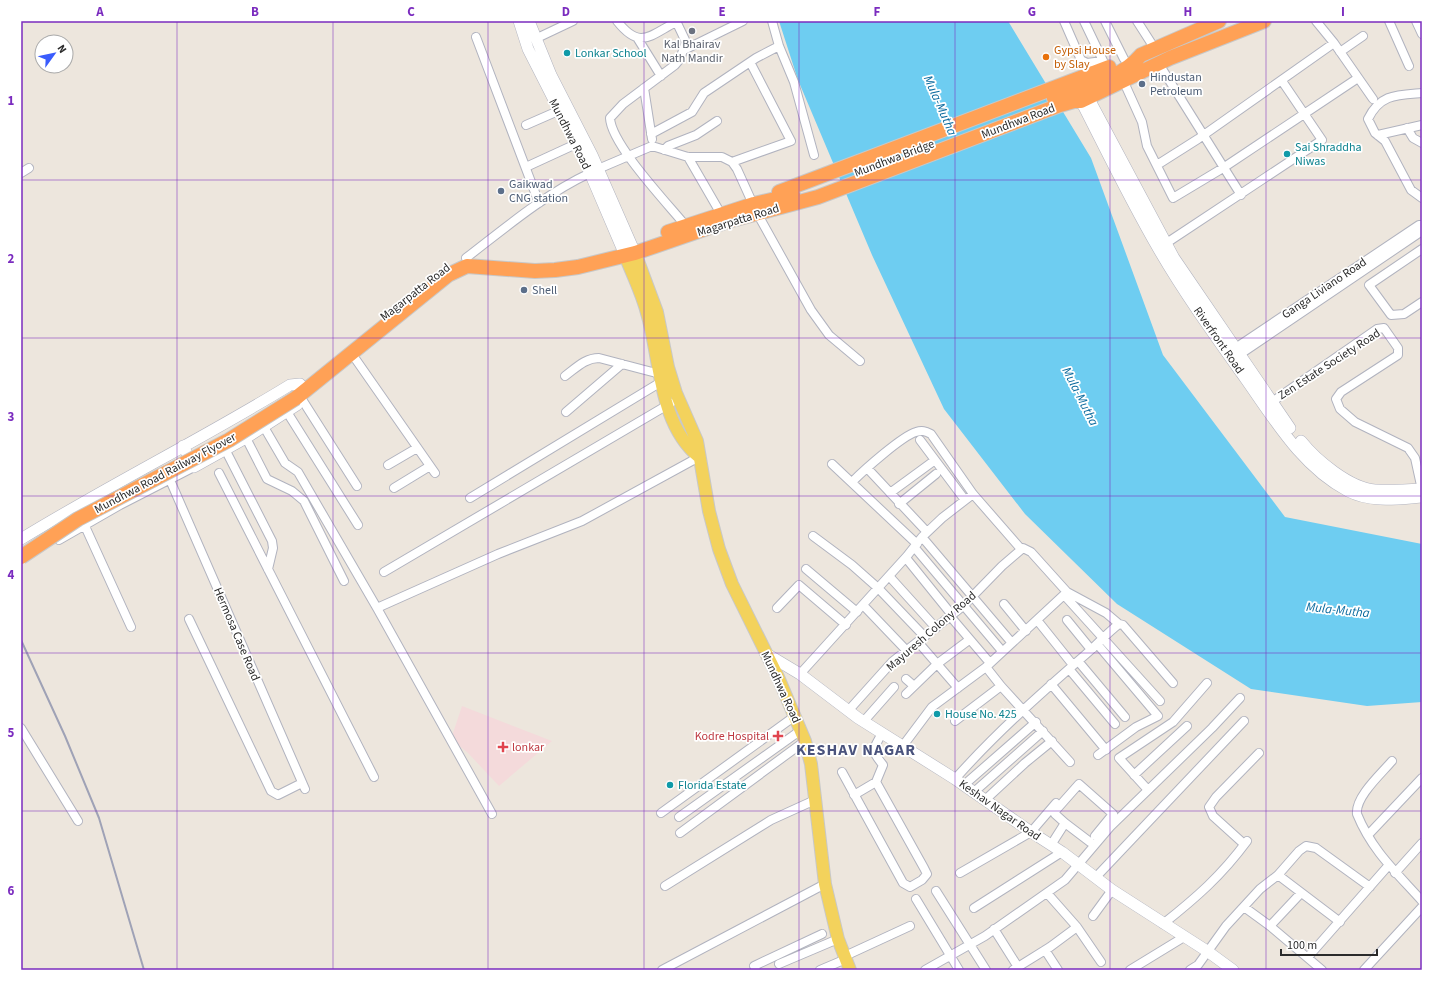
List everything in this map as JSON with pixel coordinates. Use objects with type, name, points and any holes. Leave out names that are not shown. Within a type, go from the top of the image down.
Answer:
[{"type":"highway","points":[[1085,90],[1105,64],[1124,60],[1131,56],[1141,55],[1220,21]]},
{"type":"highway","points":[[1085,90],[1123,80],[1186,51],[1264,21]]},
{"type":"highway","points":[[1085,90],[1117,74],[1135,62],[1141,55]]},
{"type":"highway","name":"Mundhwa Road","points":[[755,209],[772,205],[781,199],[817,192],[1062,108],[1076,106],[1085,90]]},
{"type":"highway","name":"Mundhwa Bridge","points":[[817,192],[1085,90]]},
{"type":"highway","name":"Magarpatta Road","points":[[300,393],[444,268],[466,258],[482,257],[535,262],[554,262],[580,259],[628,250],[686,225],[721,214],[755,209]]},
{"type":"highway","name":"Magarpatta Road","points":[[300,393],[352,354],[448,275],[467,266],[535,271],[578,267],[628,250],[728,221],[755,209]]},
{"type":"highway","name":"Mundhwa Road Railway Flyover","points":[[21,546],[94,500],[300,393]]},
{"type":"highway","name":"Mundhwa Road Railway Flyover","points":[[22,560],[78,519],[229,440],[300,393]]},
{"type":"main road","name":"Mundhwa Road","points":[[628,250],[647,312],[667,405],[688,448],[699,457]]},
{"type":"main road","name":"Mundhwa Road","points":[[628,250],[657,312],[668,367],[678,399],[697,441],[709,511],[719,550],[744,610],[803,735],[811,764],[825,884],[838,939],[847,962]]},
{"type":"street","name":"Mundhwa Road","points":[[519,21],[528,49],[558,111],[576,144],[594,171]]},
{"type":"street","name":"Mundhwa Road","points":[[529,21],[535,39],[628,250]]},
{"type":"street","points":[[535,39],[573,21]]},
{"type":"street","points":[[617,21],[631,36],[638,39],[645,38],[676,21],[684,35],[686,42],[684,50],[675,65],[623,104],[610,118],[610,126],[628,155],[686,225]]},
{"type":"street","points":[[684,50],[743,21]]},
{"type":"street","points":[[772,21],[779,46],[794,82],[814,155]]},
{"type":"street","points":[[1064,21],[1081,60],[1087,63],[1105,64],[1084,21]]},
{"type":"street","points":[[1105,21],[1124,60]]},
{"type":"street","points":[[1137,21],[1155,48]]},
{"type":"street","points":[[1316,21],[1334,43],[1373,99]]},
{"type":"street","points":[[1389,21],[1410,66]]},
{"type":"street","points":[[1416,21],[1422,34]]},
{"type":"street","points":[[1340,52],[1363,36]]},
{"type":"street","points":[[476,37],[540,203]]},
{"type":"street","points":[[638,39],[661,76]]},
{"type":"street","points":[[1157,165],[1203,136],[1262,92],[1282,81],[1334,43]]},
{"type":"street","points":[[651,134],[692,112],[704,93],[750,62],[779,46]]},
{"type":"street","points":[[732,162],[791,141],[750,62]]},
{"type":"street","points":[[1159,64],[1241,195]]},
{"type":"street","points":[[1123,80],[1142,122],[1147,146],[1173,198],[1223,168],[1358,78]]},
{"type":"street","points":[[1162,246],[1322,140],[1282,81]]},
{"type":"street","points":[[644,88],[652,146]]},
{"type":"street","name":"Riverfront Road","points":[[1085,90],[1162,246],[1268,405],[1288,439],[1308,461],[1348,491],[1365,498],[1383,500],[1422,497]]},
{"type":"street","points":[[1422,93],[1394,95],[1383,100],[1373,109],[1368,119],[1378,135],[1385,141],[1412,190],[1422,198]]},
{"type":"street","points":[[526,125],[558,111]]},
{"type":"street","points":[[664,150],[668,146],[696,135],[717,121]]},
{"type":"street","points":[[1378,135],[1422,125]]},
{"type":"street","points":[[1407,128],[1413,138],[1422,143]]},
{"type":"street","points":[[526,167],[576,144]]},
{"type":"street","points":[[466,258],[540,203],[573,181],[628,155],[652,146],[688,157],[722,157],[732,162],[755,209],[811,310],[829,335],[860,361]]},
{"type":"street","points":[[688,157],[721,214]]},
{"type":"street","points":[[21,172],[29,168]]},
{"type":"street","name":"Ganga Liviano Road","points":[[1234,354],[1362,267],[1419,224],[1422,225]]},
{"type":"street","name":"Ganga Liviano Road","points":[[1362,267],[1422,231]]},
{"type":"street","points":[[1422,249],[1369,285],[1391,316],[1404,314],[1422,302]]},
{"type":"street","name":"Zen Estate Society Road","points":[[1268,405],[1377,329],[1384,328],[1398,348],[1399,354],[1341,392],[1336,399],[1340,409],[1355,422],[1408,448],[1415,458],[1422,489]]},
{"type":"street","points":[[352,354],[432,470],[394,488]]},
{"type":"street","points":[[565,376],[582,363],[593,358],[622,364],[661,378]]},
{"type":"street","points":[[566,412],[622,364]]},
{"type":"street","points":[[470,498],[661,378]]},
{"type":"street","points":[[21,539],[78,504],[290,385],[300,393],[357,486]]},
{"type":"street","points":[[22,560],[84,524],[170,480],[246,438],[288,412],[300,393]]},
{"type":"street","points":[[384,572],[678,399]]},
{"type":"street","name":"Riverfront Road","points":[[1268,405],[1307,449],[1346,479],[1374,490],[1422,489]]},
{"type":"street","points":[[288,412],[358,525]]},
{"type":"street","points":[[264,427],[285,463],[298,472],[377,608],[492,814]]},
{"type":"street","points":[[853,481],[910,434],[923,431],[930,434],[973,494],[1021,549],[1027,548],[1031,552],[1065,594],[1160,701]]},
{"type":"street","points":[[246,438],[267,479],[292,491],[304,501],[344,581]]},
{"type":"street","points":[[920,440],[965,500]]},
{"type":"street","points":[[183,446],[194,467]]},
{"type":"street","points":[[388,465],[417,448]]},
{"type":"street","points":[[226,450],[272,541],[273,548],[268,569]]},
{"type":"street","points":[[377,608],[498,554],[582,521],[699,457]]},
{"type":"street","points":[[890,493],[931,463]]},
{"type":"street","points":[[832,464],[853,481],[916,546],[963,606],[1002,651]]},
{"type":"street","points":[[867,468],[925,534],[1012,643]]},
{"type":"street","points":[[219,473],[374,777]]},
{"type":"street","points":[[899,504],[936,474]]},
{"type":"street","name":"Hermosa Case Road","points":[[170,480],[304,786],[278,795],[271,791],[189,619]]},
{"type":"street","points":[[800,674],[906,558],[925,534],[973,494]]},
{"type":"street","points":[[84,524],[131,627]]},
{"type":"street","points":[[813,536],[852,565],[878,588],[921,639],[937,664],[958,688]]},
{"type":"street","name":"Mayuresh Colony Road","points":[[848,711],[906,650],[963,606],[1021,549]]},
{"type":"street","points":[[906,558],[988,665],[1001,686],[1036,722],[1070,762]]},
{"type":"street","points":[[806,569],[857,612]]},
{"type":"street","points":[[889,576],[936,628]]},
{"type":"street","points":[[777,608],[799,585],[846,625]]},
{"type":"street","points":[[902,747],[932,707],[988,665],[1065,594]]},
{"type":"street","points":[[1065,594],[1106,613],[1119,624],[1123,625],[1173,683]]},
{"type":"street","points":[[1004,604],[1026,631]]},
{"type":"street","points":[[863,605],[906,650]]},
{"type":"street","points":[[1037,620],[1073,665],[1115,724]]},
{"type":"street","points":[[1067,620],[1089,647],[1095,646]]},
{"type":"street","points":[[955,779],[1023,710],[1119,624]]},
{"type":"street","points":[[906,694],[937,664],[969,640]]},
{"type":"street","points":[[1095,646],[1158,716],[1136,727],[1098,755]]},
{"type":"street","name":"Keshav Nagar Road","points":[[764,653],[800,674],[848,711],[902,747],[964,785],[1079,864],[1112,890],[1207,951],[1233,970]]},
{"type":"street","points":[[1073,665],[1125,717]]},
{"type":"street","points":[[1127,681],[1135,674]]},
{"type":"street","points":[[906,679],[914,686]]},
{"type":"street","points":[[1148,790],[1120,760],[1121,755],[1173,722],[1207,683]]},
{"type":"street","points":[[1051,684],[1106,750]]},
{"type":"street","points":[[955,721],[1001,686]]},
{"type":"street","points":[[864,721],[894,687]]},
{"type":"street","points":[[925,970],[951,956],[994,929],[1065,880],[1110,827],[1240,698]]},
{"type":"street","points":[[661,813],[795,716]]},
{"type":"street","points":[[1152,719],[1158,727]]},
{"type":"street","points":[[1096,877],[1244,721]]},
{"type":"street","points":[[964,785],[1036,722]]},
{"type":"street","points":[[1134,775],[1187,726]]},
{"type":"street","points":[[21,728],[78,821]]},
{"type":"street","points":[[974,792],[1043,731]]},
{"type":"street","points":[[854,795],[876,782],[883,765],[874,756],[874,750],[882,733]]},
{"type":"street","points":[[679,817],[803,735]]},
{"type":"street","points":[[680,833],[803,735]]},
{"type":"street","points":[[985,800],[1025,763],[1052,741]]},
{"type":"street","points":[[1163,924],[1205,890],[1226,868],[1245,842],[1213,816],[1209,807],[1260,753]]},
{"type":"street","points":[[1392,760],[1358,803],[1357,814],[1368,835],[1388,866],[1422,901]]},
{"type":"street","points":[[842,772],[903,883],[910,887],[922,880],[927,874],[876,782]]},
{"type":"street","points":[[1368,835],[1422,778]]},
{"type":"street","points":[[1079,784],[1113,814],[1092,839],[1065,823],[1055,814],[1079,784]]},
{"type":"street","points":[[665,886],[771,820],[814,800]]},
{"type":"street","points":[[960,873],[1031,832],[1058,801]]},
{"type":"street","points":[[1051,845],[1065,823]]},
{"type":"street","points":[[1395,873],[1422,843]]},
{"type":"street","points":[[1190,970],[1199,968],[1207,951],[1244,907],[1260,889],[1278,875],[1299,851],[1306,846],[1311,846],[1370,887]]},
{"type":"street","points":[[974,908],[1062,852]]},
{"type":"street","points":[[1308,957],[1388,866]]},
{"type":"street","points":[[1278,875],[1340,922]]},
{"type":"street","points":[[662,970],[825,884]]},
{"type":"street","points":[[1093,916],[1112,890]]},
{"type":"street","points":[[936,891],[986,970]]},
{"type":"street","points":[[1047,893],[1077,927],[1101,962]]},
{"type":"street","points":[[1270,926],[1301,893]]},
{"type":"street","points":[[916,899],[959,970]]},
{"type":"street","points":[[1244,907],[1270,926],[1322,970]]},
{"type":"street","points":[[1364,970],[1422,907]]},
{"type":"street","points":[[820,970],[847,962],[910,926]]},
{"type":"street","points":[[994,929],[1016,968],[1045,950],[1077,927]]},
{"type":"street","points":[[756,970],[754,966],[822,934]]},
{"type":"street","points":[[1130,970],[1184,937]]},
{"type":"street","points":[[779,964],[838,939]]},
{"type":"street","points":[[1045,950],[1058,970]]},
{"type":"shaded area","name":"lonkar","points":[[462,706],[552,741],[499,786],[468,753],[451,739]]},
{"type":"water","name":"Mula-Mutha","points":[[779,21],[1008,21],[1091,158],[1163,355],[1285,517],[1422,544],[1422,702],[1367,706],[1251,689],[1117,604],[1025,514],[944,409],[872,255],[798,80]]},
{"type":"railway","points":[[21,640],[65,736],[99,818],[144,970]]},
{"type":"place","name":"Kal Bhairav Nath Mandir","points":[[692,31]]},
{"type":"place","name":"Lonkar School","points":[[567,53]]},
{"type":"place","name":"Gypsi House by Slay","points":[[1046,57]]},
{"type":"place","name":"Hindustan Petroleum","points":[[1142,84]]},
{"type":"place","name":"Sai Shraddha Niwas","points":[[1287,154]]},
{"type":"place","name":"Gaikwad CNG station","points":[[501,191]]},
{"type":"place","name":"Shell","points":[[524,290]]},
{"type":"place","name":"House No. 425","points":[[937,714]]},
{"type":"place","name":"Kodre Hospital","points":[[778,736]]},
{"type":"place","name":"lonkar","points":[[503,747]]},
{"type":"place","name":"Florida Estate","points":[[670,785]]},
{"type":"district","name":"KESHAV NAGAR","points":[[856,749]]}]
